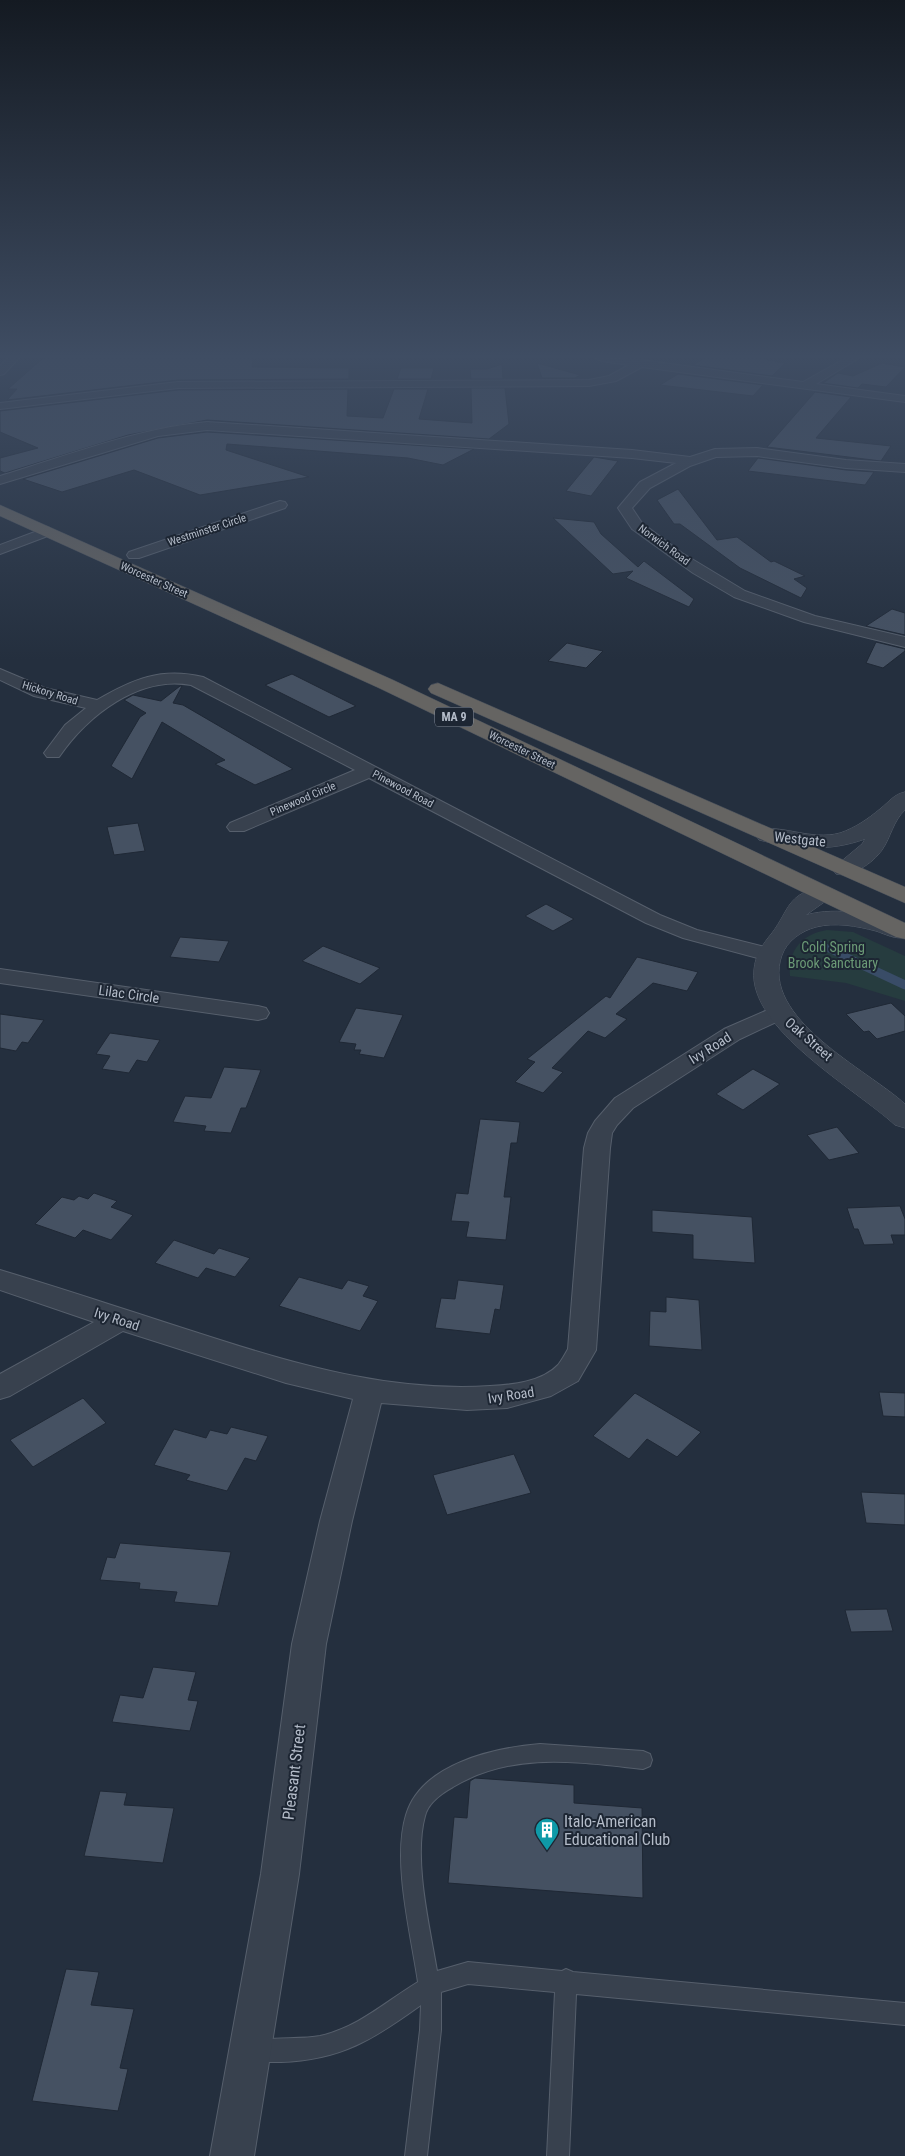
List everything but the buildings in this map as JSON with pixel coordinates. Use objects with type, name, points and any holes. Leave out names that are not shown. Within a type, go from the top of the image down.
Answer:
[{"type":"highway","name":"Worcester Street","points":[[0,495],[905,896]]},
{"type":"highway","name":"Worcester Street","points":[[0,510],[378,681],[905,932]]},
{"type":"highway","points":[[717,844],[784,864],[844,869]]},
{"type":"highway","points":[[822,893],[869,895],[905,902]]},
{"type":"street","points":[[0,480],[71,459]]},
{"type":"street","points":[[670,459],[690,461]]},
{"type":"street","name":"Norwich Road","points":[[697,459],[645,486],[625,508],[637,526],[718,583],[740,594],[827,622],[905,642]]},
{"type":"street","name":"Norwich Road","points":[[804,459],[905,468]]},
{"type":"street","name":"Westminster Circle","points":[[134,555],[280,505]]},
{"type":"street","points":[[0,550],[48,531]]},
{"type":"street","name":"Hickory Road","points":[[0,674],[40,692],[101,706]]},
{"type":"street","name":"Pinewood Road","points":[[53,753],[59,742],[69,731],[101,706],[125,692],[156,679],[176,678],[197,681],[661,923],[704,938],[776,945]]},
{"type":"street","name":"Pinewood Circle","points":[[237,827],[369,771]]},
{"type":"street","name":"Westgate","points":[[767,835],[801,841],[835,842],[865,831],[886,817],[905,798]]},
{"type":"street","name":"Westgate","points":[[844,869],[872,848],[886,817]]},
{"type":"street","name":"Oak Street","points":[[822,893],[794,912],[776,945],[766,976],[772,999],[779,1012],[804,1038],[870,1088],[905,1119]]},
{"type":"street","points":[[776,945],[804,923],[833,919],[872,923],[905,932]]},
{"type":"street","name":"Lilac Circle","points":[[0,976],[258,1013]]},
{"type":"street","name":"Ivy Road","points":[[0,1280],[120,1320],[303,1376],[370,1390],[450,1398],[506,1398],[543,1389],[570,1373],[582,1350],[597,1148],[604,1126],[617,1109],[631,1098],[744,1028],[779,1012]]},
{"type":"street","points":[[0,1388],[120,1320]]},
{"type":"street","name":"Pleasant Street","points":[[232,2156],[287,1833],[309,1644],[336,1521],[370,1390]]},
{"type":"lane","points":[[416,2156],[431,2026],[428,1986],[412,1858],[414,1820],[424,1797],[450,1777],[469,1767],[483,1761],[523,1753],[545,1752],[643,1760]]},
{"type":"lane","points":[[250,2051],[302,2051],[339,2043],[379,2023],[428,1986],[454,1974],[468,1973],[566,1980],[905,2014]]},
{"type":"lane","points":[[558,2156],[566,1980]]},
{"type":"green space","name":"Cold Spring Brook Sanctuary","points":[[827,930],[853,932],[905,956],[905,1001],[846,983],[790,976],[791,958],[798,945],[810,935]]},
{"type":"waterway","points":[[819,944],[846,957]]},
{"type":"waterway","points":[[843,956],[905,985]]},
{"type":"place","name":"Italo-American Educational Club","points":[[547,1851]]}]
